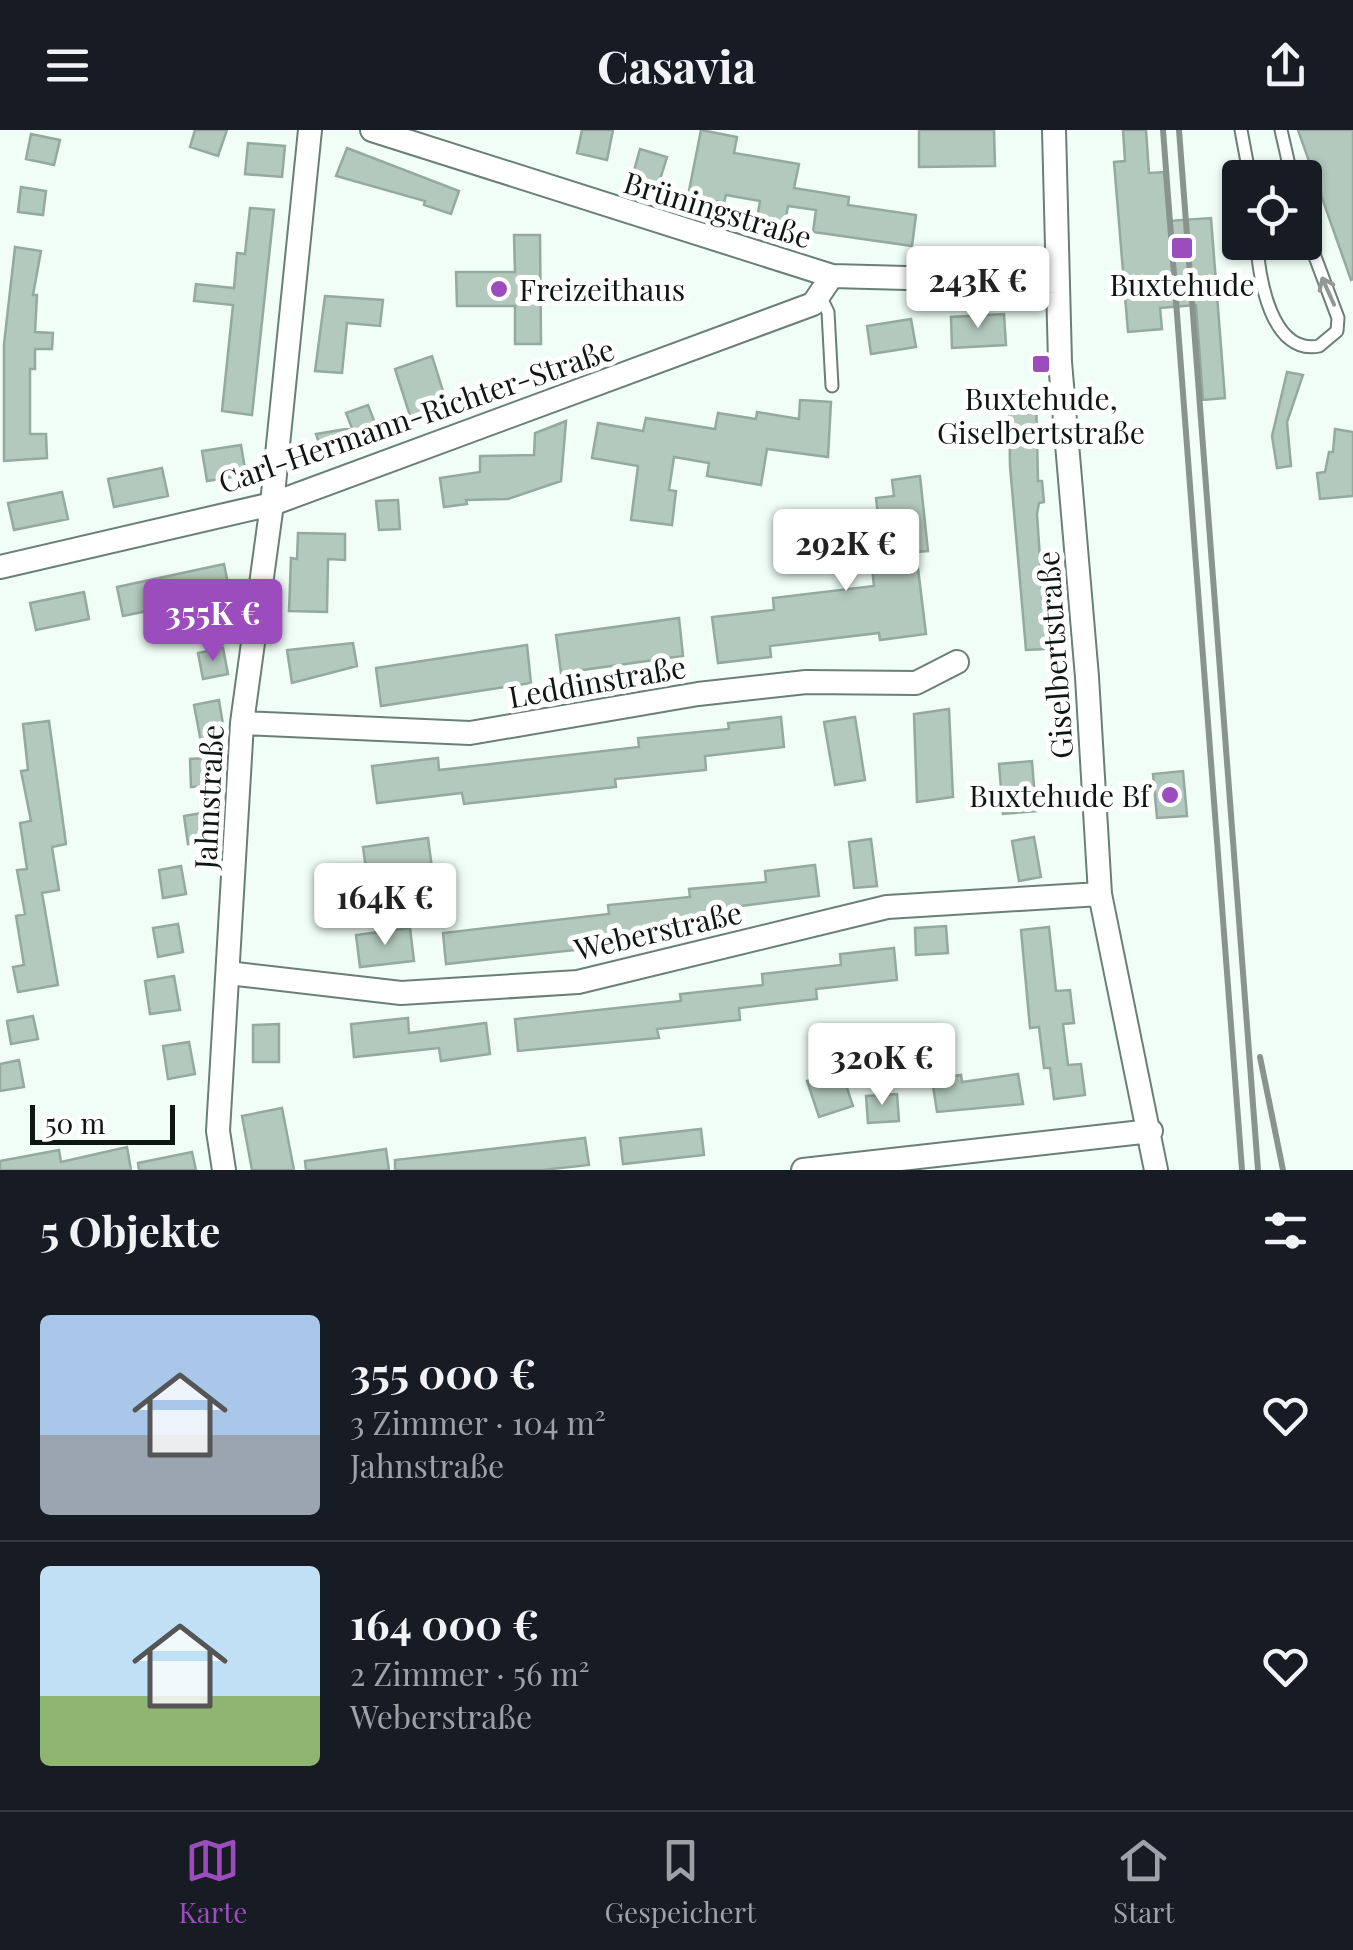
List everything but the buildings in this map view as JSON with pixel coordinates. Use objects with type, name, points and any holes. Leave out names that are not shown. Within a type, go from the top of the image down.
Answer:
[{"type":"street","name":"Jahnstraße","points":[[224,1170],[218,1131],[242,723],[272,504],[310,130]]},
{"type":"street","name":"Brüningstraße","points":[[372,130],[826,285],[1057,282]]},
{"type":"street","name":"Giselbertstraße","points":[[1054,130],[1057,282],[1100,894],[1156,1170]]},
{"type":"street","name":"Carl-Hermann-Richter-Straße","points":[[0,567],[272,504],[813,304],[826,285]]},
{"type":"street","name":"Leddinstraße","points":[[242,723],[470,734],[698,694],[806,682],[916,683],[957,662]]},
{"type":"street","name":"Weberstraße","points":[[228,973],[401,993],[578,982],[887,907],[1100,894]]},
{"type":"street","points":[[803,1170],[1151,1131]]},
{"type":"lane","points":[[1242,130],[1247,160]]},
{"type":"lane","points":[[1280,130],[1288,160]]},
{"type":"lane","points":[[1258,260],[1258,276],[1279,326],[1300,344],[1319,346],[1337,331],[1338,318],[1316,260]]},
{"type":"lane","points":[[826,285],[832,386]]},
{"type":"railway","points":[[1163,130],[1242,1170]]},
{"type":"railway","points":[[1179,130],[1258,1170]]},
{"type":"railway","points":[[1260,1057],[1283,1170]]},
{"type":"place","name":"Buxtehude","points":[[1182,248]]},
{"type":"place","name":"Freizeithaus","points":[[499,289]]},
{"type":"place","name":"Buxtehude, Giselbertstraße","points":[[1041,364]]},
{"type":"place","name":"Buxtehude Bf","points":[[1170,795]]}]
